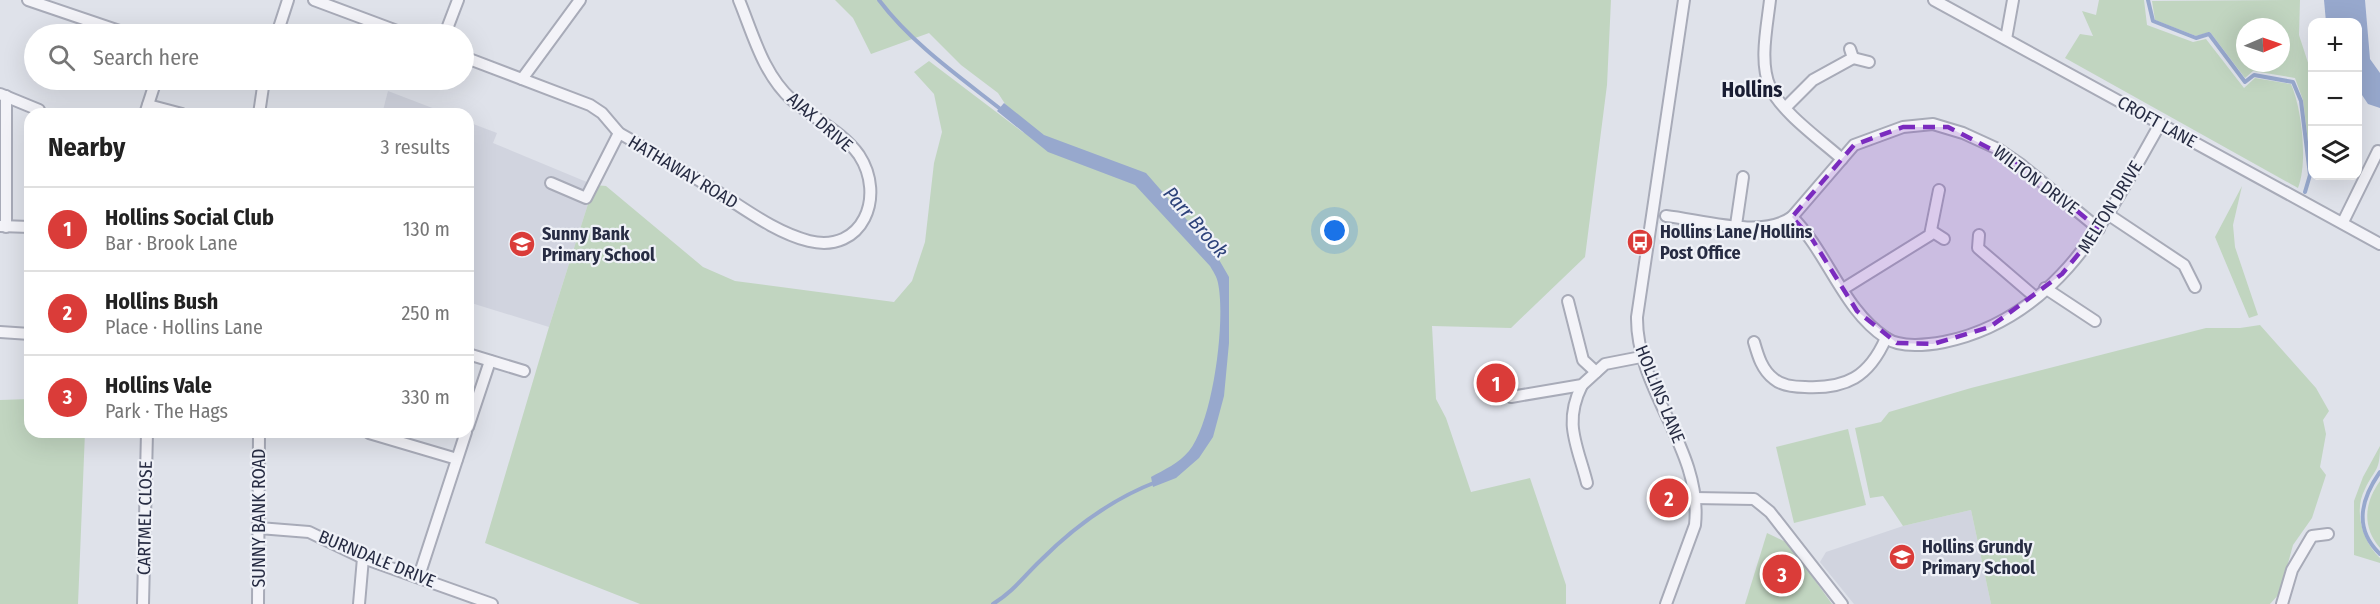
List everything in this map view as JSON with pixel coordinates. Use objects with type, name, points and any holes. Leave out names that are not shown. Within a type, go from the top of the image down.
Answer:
[{"type":"street","points":[[28,0],[99,24]]},
{"type":"street","points":[[280,24],[288,0]]},
{"type":"street","points":[[314,0],[378,24]]},
{"type":"street","points":[[449,24],[458,0]]},
{"type":"street","points":[[522,79],[580,0]]},
{"type":"street","name":"AJAX DRIVE","points":[[739,0],[761,58],[774,79],[790,98],[858,155],[869,184],[870,200],[867,215]]},
{"type":"street","name":"HOLLINS LANE","points":[[1666,604],[1695,525],[1694,498],[1683,452],[1641,357],[1637,336],[1640,297],[1684,0]]},
{"type":"street","points":[[1770,0],[1765,48],[1767,79],[1774,94],[1786,107],[1842,159]]},
{"type":"street","name":"CROFT LANE","points":[[1934,0],[2380,244]]},
{"type":"street","points":[[2006,39],[2013,0]]},
{"type":"street","points":[[1786,107],[1813,80],[1851,53],[1869,62]]},
{"type":"street","name":"HATHAWAY ROAD","points":[[474,61],[590,105],[602,112],[619,133],[780,231],[795,237],[812,242],[842,241],[857,231],[867,215]]},
{"type":"street","points":[[147,108],[153,90]]},
{"type":"street","points":[[260,108],[263,90]]},
{"type":"street","points":[[24,227],[3,226],[3,95],[34,108]]},
{"type":"street","name":"WILTON DRIVE","points":[[1792,217],[1854,145],[1896,129],[1926,124],[1948,127],[1994,147],[2020,164],[2099,229]]},
{"type":"street","name":"MELTON DRIVE","points":[[1886,338],[1897,343],[1916,344],[1953,340],[1990,327],[2035,297],[2075,262],[2099,229],[2160,124]]},
{"type":"street","points":[[551,183],[586,198],[619,133]]},
{"type":"street","points":[[2343,222],[2378,151]]},
{"type":"street","points":[[1736,225],[1743,177]]},
{"type":"street","points":[[1843,289],[1933,232],[1939,190]]},
{"type":"street","points":[[2109,215],[2184,266],[2195,286]]},
{"type":"street","points":[[1666,216],[1757,228],[1775,226],[1792,217],[1812,239],[1857,311],[1886,338],[1880,352],[1865,371],[1848,383],[1829,387],[1795,387],[1774,379],[1763,368],[1754,342]]},
{"type":"street","points":[[1933,232],[1944,239]]},
{"type":"street","points":[[1979,235],[1978,248],[2035,297]]},
{"type":"street","points":[[2045,288],[2095,321]]},
{"type":"street","points":[[1568,302],[1583,360],[1596,372]]},
{"type":"street","points":[[0,332],[24,333]]},
{"type":"street","points":[[474,356],[524,371]]},
{"type":"street","points":[[1587,483],[1571,422],[1573,403],[1582,385],[1605,364],[1641,357]]},
{"type":"street","points":[[474,409],[490,361]]},
{"type":"street","points":[[1511,397],[1582,385]]},
{"type":"street","name":"CARTMEL CLOSE","points":[[143,604],[147,438]]},
{"type":"street","name":"SUNNY BANK ROAD","points":[[258,604],[259,438]]},
{"type":"street","points":[[386,438],[457,459]]},
{"type":"street","points":[[419,576],[464,438]]},
{"type":"street","points":[[1694,498],[1754,499],[1770,512],[1842,604]]},
{"type":"street","name":"BURNDALE DRIVE","points":[[259,528],[309,532],[363,558],[419,576],[492,604]]},
{"type":"street","points":[[2282,604],[2292,570],[2312,536],[2328,534]]},
{"type":"street","points":[[359,604],[363,558]]},
{"type":"highlighted area","points":[[1903,127],[1948,127],[2020,164],[2099,229],[2062,274],[1990,327],[1933,344],[1897,343],[1857,311],[1812,239],[1792,217],[1854,145]]},
{"type":"shaded area","points":[[388,91],[432,108],[384,108]]},
{"type":"shaded area","name":"Sunny Bank Primary School","points":[[474,124],[497,133],[493,143],[594,185],[549,327],[474,304]]},
{"type":"shaded area","name":"Hollins Grundy Primary School","points":[[1971,510],[1991,604],[1854,604],[1820,562],[1826,552],[1903,526]]},
{"type":"green space","points":[[835,0],[1611,0],[1607,85],[1585,257],[1511,328],[1432,326],[1436,399],[1446,418],[1471,492],[1530,478],[1566,585],[1566,604],[640,604],[485,543],[594,185],[606,186],[703,267],[735,281],[894,302],[912,281],[925,242],[934,163],[942,132],[934,94],[914,72],[929,61],[1024,133],[998,93],[961,65],[929,33],[871,54],[853,18]]},
{"type":"green space","points":[[2099,0],[2144,0],[2147,25],[2193,42],[2206,39],[2244,88],[2255,78],[2291,84],[2301,121],[2303,165],[2298,188],[2065,58],[2080,34],[2093,36],[2082,11],[2096,15]]},
{"type":"green space","points":[[2300,0],[2299,35],[2308,63],[2308,142],[2303,100],[2295,78],[2259,72],[2290,72],[2290,18],[2236,18],[2236,66],[2210,32],[2196,36],[2155,20],[2152,1]]},
{"type":"green space","points":[[2240,72],[2252,72],[2245,78]]},
{"type":"green space","points":[[2242,186],[2233,225],[2235,247],[2258,315],[2249,318],[2215,237]]},
{"type":"green space","points":[[2260,325],[2316,388],[2329,411],[2323,420],[2326,434],[2320,467],[2326,475],[2312,518],[2293,545],[2280,593],[2270,604],[1991,604],[1971,510],[1903,526],[1883,496],[1870,498],[1855,428],[1881,422],[1889,412],[1971,388],[2206,328],[2240,328]]},
{"type":"green space","points":[[24,399],[24,438],[85,438],[78,604],[0,604],[0,400]]},
{"type":"green space","points":[[1848,429],[1866,505],[1794,523],[1776,447]]},
{"type":"green space","points":[[2380,446],[2378,465],[2365,489],[2360,516],[2365,535],[2380,558],[2380,563],[2354,555],[2354,501],[2363,477]]},
{"type":"green space","points":[[2380,481],[2380,548],[2370,532],[2367,515],[2371,498]]},
{"type":"green space","points":[[1767,533],[1788,543],[1832,604],[1745,604]]},
{"type":"water","points":[[2324,0],[2365,0],[2370,59],[2380,73],[2380,108],[2368,104],[2362,95],[2362,18],[2326,18]]},
{"type":"water","points":[[1004,103],[1044,135],[1146,173],[1214,251],[1229,277],[1229,343],[1224,396],[1213,437],[1199,458],[1176,478],[1153,487],[1151,477],[1176,463],[1189,451],[1205,418],[1219,345],[1220,300],[1216,276],[1210,266],[1135,185],[1048,152],[997,111]]},
{"type":"waterway","name":"Parr Brook","points":[[879,0],[921,45],[1003,111]]},
{"type":"waterway","points":[[2148,0],[2153,21],[2196,38],[2209,34],[2245,82],[2254,75],[2293,82],[2301,101],[2310,175],[2305,192]]},
{"type":"waterway","points":[[2380,472],[2368,493],[2363,513],[2366,534],[2380,554]]},
{"type":"waterway","name":"Parr Brook","points":[[993,604],[1081,525],[1109,505],[1156,482]]},
{"type":"place","name":"Hollins Lane/Hollins Post Office","points":[[1640,242]]},
{"type":"place","name":"Sunny Bank Primary School","points":[[522,244]]},
{"type":"place","name":"Hollins Social Club","points":[[1496,383]]},
{"type":"place","name":"Hollins Bush","points":[[1669,498]]},
{"type":"place","name":"Hollins Grundy Primary School","points":[[1902,557]]},
{"type":"place","name":"Hollins Vale","points":[[1782,574]]},
{"type":"district","name":"Hollins","points":[[1752,90]]}]
